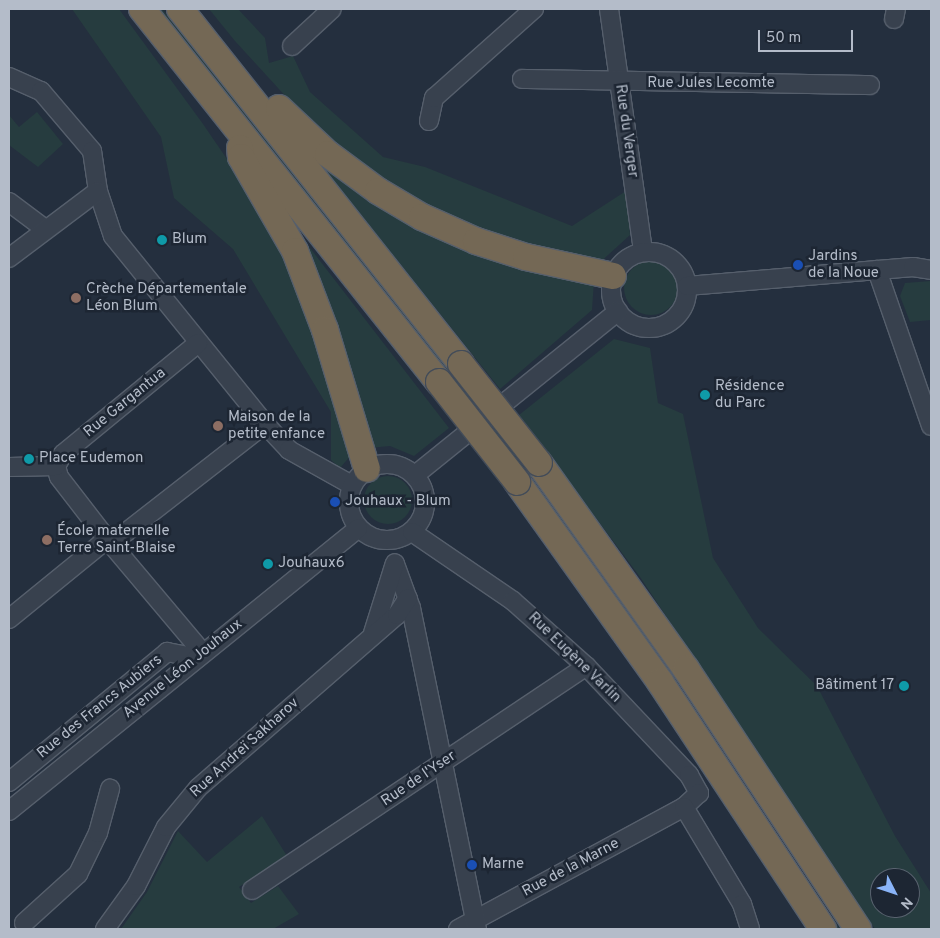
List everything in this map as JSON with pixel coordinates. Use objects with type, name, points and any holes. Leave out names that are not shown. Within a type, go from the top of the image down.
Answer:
[{"type":"highway","points":[[142,9],[517,482],[660,682],[823,929]]},
{"type":"highway","points":[[180,9],[243,86],[539,463],[686,669],[858,929]]},
{"type":"highway","points":[[243,86],[279,108],[306,137],[378,191],[422,216],[476,241],[526,257],[613,276]]},
{"type":"highway","points":[[237,128],[241,157],[298,260],[324,330],[360,477]]},
{"type":"street","points":[[292,46],[332,9]]},
{"type":"street","points":[[429,121],[434,98],[534,9]]},
{"type":"street","name":"Rue du Verger","points":[[609,9],[643,252]]},
{"type":"street","points":[[9,77],[41,91],[92,151],[98,191],[113,236],[198,343],[289,450],[360,477],[392,464],[415,476],[425,498],[424,510],[412,532],[395,540],[373,538],[358,528],[348,505],[360,477]]},
{"type":"street","name":"Rue Jules Lecomte","points":[[522,79],[619,83],[870,85]]},
{"type":"street","points":[[9,258],[45,229],[98,191]]},
{"type":"street","points":[[9,202],[45,229]]},
{"type":"street","points":[[643,252],[660,254],[675,263],[687,286],[686,303],[677,317],[659,326],[638,328],[618,312],[611,295],[613,276],[620,263],[643,252]]},
{"type":"street","points":[[914,267],[931,260]]},
{"type":"street","points":[[687,286],[834,272],[914,267],[931,270]]},
{"type":"street","points":[[877,270],[931,426]]},
{"type":"street","points":[[415,476],[618,312]]},
{"type":"street","name":"Rue Gargantua","points":[[56,466],[63,454],[198,343]]},
{"type":"street","points":[[9,619],[265,424]]},
{"type":"street","points":[[10,466],[56,466],[59,477],[200,656]]},
{"type":"street","name":"Avenue Léon Jouhaux","points":[[9,811],[358,528]]},
{"type":"street","name":"Rue Eugène Varlin","points":[[412,532],[513,601],[586,666],[689,775],[699,793],[684,807]]},
{"type":"street","points":[[373,634],[395,564],[395,540]]},
{"type":"street","points":[[395,564],[408,598],[416,631],[476,924]]},
{"type":"street","name":"Rue Andreï Sakharov","points":[[105,929],[136,886],[166,827],[198,788],[397,615],[408,598]]},
{"type":"street","points":[[397,615],[416,631]]},
{"type":"street","name":"Rue des Francs Aubiers","points":[[9,782],[167,652],[200,656]]},
{"type":"street","name":"Rue de l'Yser","points":[[252,890],[443,764],[586,666]]},
{"type":"street","points":[[24,923],[78,874],[98,833],[110,789]]},
{"type":"street","points":[[684,807],[742,904],[750,929]]},
{"type":"street","name":"Rue de la Marne","points":[[458,929],[476,924],[684,807]]},
{"type":"green space","points":[[72,9],[119,9],[203,124],[257,203],[296,276],[352,454],[340,468],[331,460],[331,412],[233,249],[174,198],[161,137]]},
{"type":"green space","points":[[157,9],[162,9],[477,406],[473,409]]},
{"type":"green space","points":[[209,9],[238,9],[265,38],[269,63],[293,56],[310,92],[383,157],[425,167],[572,226],[626,191],[630,235],[596,266],[458,224],[384,184],[310,123],[235,41]]},
{"type":"green space","points":[[37,112],[63,144],[38,167],[9,145],[9,115],[19,127]]},
{"type":"green space","points":[[301,140],[365,193],[594,281],[592,310],[500,389]]},
{"type":"green space","points":[[290,222],[449,428],[414,456],[390,446],[369,448]]},
{"type":"green space","points":[[651,261],[661,263],[670,269],[676,278],[678,288],[676,298],[670,307],[661,313],[651,315],[641,313],[632,307],[626,298],[624,288],[626,278],[632,269],[641,263]]},
{"type":"green space","points":[[931,281],[931,320],[910,322],[900,296],[905,283]]},
{"type":"green space","points":[[614,339],[650,348],[658,403],[683,414],[713,558],[758,628],[817,686],[895,836],[915,868],[870,868],[870,918],[920,918],[920,876],[931,893],[931,929],[875,929],[640,577],[519,415]]},
{"type":"green space","points":[[493,425],[628,610],[840,929],[834,929],[489,428]]},
{"type":"green space","points":[[388,476],[397,478],[405,483],[410,491],[412,500],[410,509],[405,517],[397,522],[388,524],[379,522],[371,517],[366,509],[364,500],[366,491],[371,483],[379,478]]},
{"type":"green space","points":[[262,816],[287,856],[239,887],[251,903],[278,886],[299,914],[273,929],[121,929],[147,892],[178,831],[207,862]]},
{"type":"place","name":"Blum","points":[[162,240]]},
{"type":"place","name":"Jardins de la Noue","points":[[798,265]]},
{"type":"place","name":"Crèche Départementale Léon Blum","points":[[76,298]]},
{"type":"place","name":"Résidence du Parc","points":[[705,395]]},
{"type":"place","name":"Maison de la petite enfance","points":[[218,426]]},
{"type":"place","name":"Place Eudemon","points":[[29,459]]},
{"type":"place","name":"Jouhaux - Blum","points":[[335,502]]},
{"type":"place","name":"École maternelle Terre Saint-Blaise","points":[[47,540]]},
{"type":"place","name":"Jouhaux6","points":[[268,564]]},
{"type":"place","name":"Bâtiment 17","points":[[904,686]]},
{"type":"place","name":"Marne","points":[[472,865]]}]
